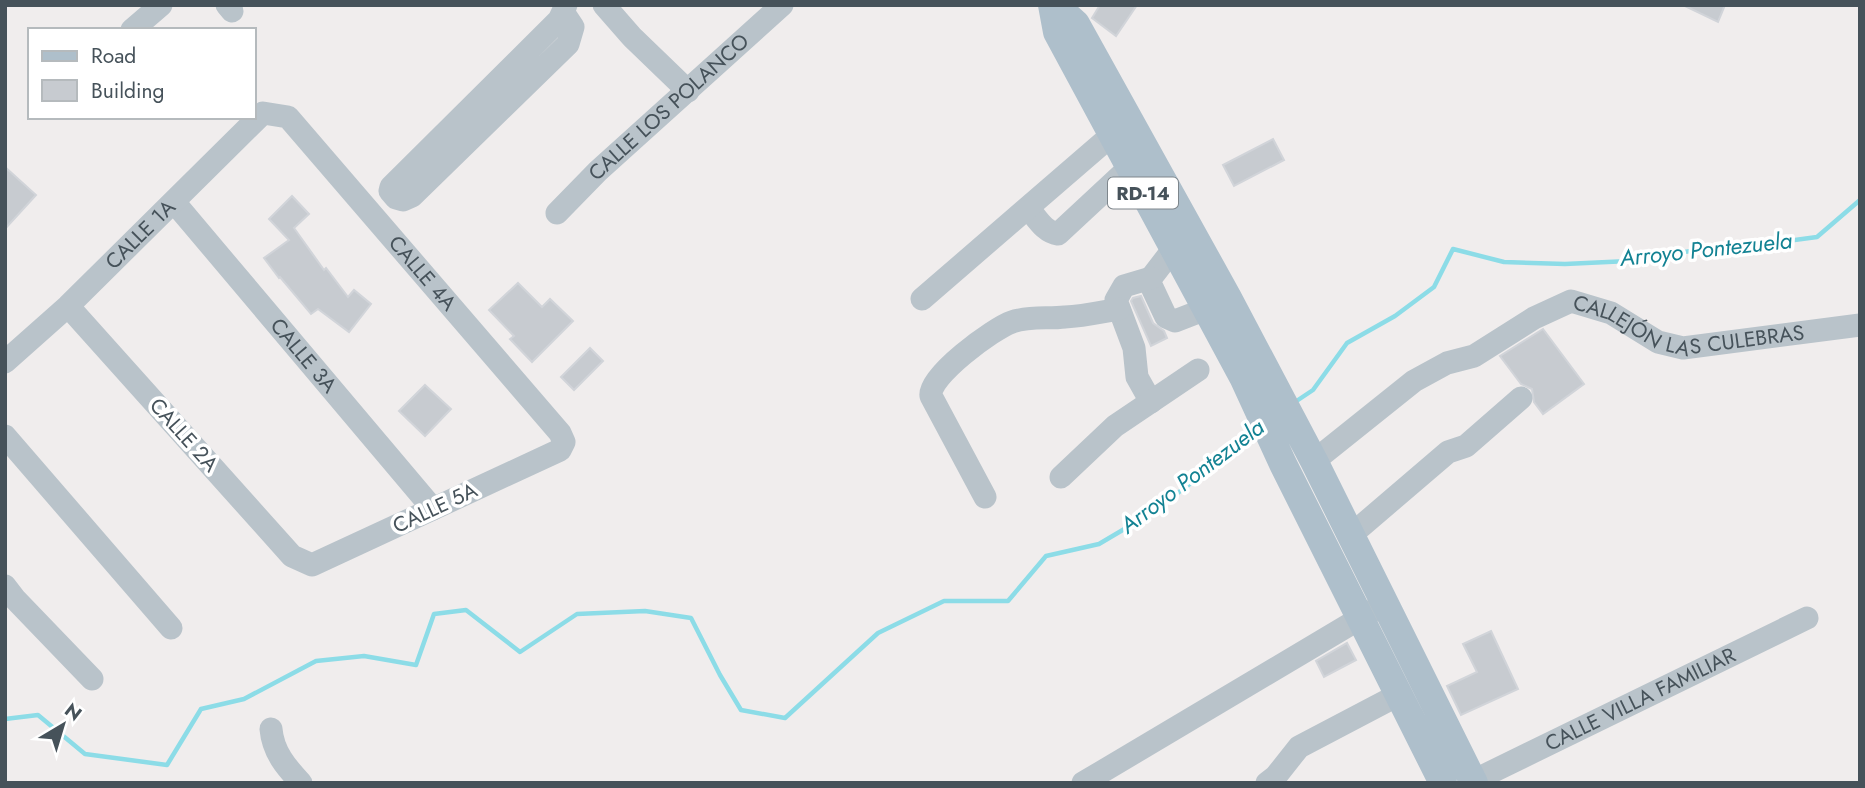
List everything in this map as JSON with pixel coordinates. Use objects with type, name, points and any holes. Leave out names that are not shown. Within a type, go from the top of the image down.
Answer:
[{"type":"main road","name":"RD-14","points":[[1053,5],[1056,32],[1206,309],[1253,370],[1311,455],[1352,535],[1398,695],[1443,783]]},
{"type":"main road","name":"RD-14","points":[[1053,5],[1076,24],[1253,370],[1283,464],[1374,610],[1473,782]]},
{"type":"street","points":[[134,28],[161,5]]},
{"type":"street","points":[[604,5],[632,37],[688,91]]},
{"type":"street","name":"CALLE LOS POLANCO","points":[[557,213],[598,171],[782,5]]},
{"type":"street","points":[[564,9],[573,27],[568,44],[412,196],[403,200],[396,198],[391,187],[559,20],[564,9]]},
{"type":"street","name":"CALLE 1A","points":[[5,362],[68,306],[263,113],[274,114]]},
{"type":"street","name":"CALLE 4A","points":[[274,114],[289,117],[560,433],[564,442]]},
{"type":"street","points":[[922,299],[1113,134]]},
{"type":"street","points":[[1028,208],[1044,228],[1050,233],[1058,234],[1129,168]]},
{"type":"street","name":"CALLE 3A","points":[[174,202],[433,509]]},
{"type":"street","points":[[1174,248],[1152,278],[1152,290],[1168,319],[1178,320],[1206,309]]},
{"type":"street","points":[[1151,402],[1137,377],[1133,348],[1116,300],[1124,286],[1152,278]]},
{"type":"street","name":"CALLEJÓN LAS CULEBRAS","points":[[1311,455],[1414,382],[1447,363],[1474,356],[1534,318],[1571,301],[1611,313],[1658,342],[1682,348],[1860,325]]},
{"type":"street","name":"CALLE 2A","points":[[68,306],[292,556],[301,561]]},
{"type":"street","points":[[985,497],[931,396],[932,387],[944,370],[1010,322],[1119,309]]},
{"type":"street","points":[[1061,477],[1115,426],[1198,370]]},
{"type":"street","points":[[1352,535],[1448,452],[1465,446],[1521,398]]},
{"type":"street","points":[[5,436],[171,628]]},
{"type":"street","name":"CALLE 5A","points":[[301,561],[312,565],[560,450],[564,442]]},
{"type":"street","points":[[8,597],[92,678]]},
{"type":"street","points":[[1083,783],[1374,610]]},
{"type":"street","name":"CALLE VILLA FAMILIAR","points":[[1473,782],[1807,618]]},
{"type":"street","points":[[1267,783],[1299,747],[1398,695]]},
{"type":"street","points":[[271,729],[273,744],[280,758],[301,783]]},
{"type":"building","points":[[1100,5],[1137,5],[1116,36],[1092,18]]},
{"type":"building","points":[[1683,5],[1725,5],[1718,22]]},
{"type":"building","points":[[1273,139],[1284,160],[1234,186],[1223,165]]},
{"type":"building","points":[[5,167],[36,195],[5,229]]},
{"type":"building","points":[[292,196],[309,214],[294,228],[324,270],[326,268],[348,297],[354,290],[371,304],[349,332],[318,309],[311,314],[264,258],[289,240],[269,219]]},
{"type":"building","points":[[518,283],[542,307],[550,299],[573,321],[532,362],[510,339],[514,336],[489,310]]},
{"type":"building","points":[[1141,296],[1153,323],[1164,331],[1167,338],[1151,346],[1131,301]]},
{"type":"building","points":[[1543,329],[1584,384],[1543,414],[1534,402],[1532,389],[1521,384],[1500,356]]},
{"type":"building","points":[[590,348],[603,361],[574,390],[561,377]]},
{"type":"building","points":[[425,385],[451,409],[425,436],[399,411]]},
{"type":"building","points":[[1491,631],[1518,689],[1461,715],[1447,686],[1477,672],[1463,644]]},
{"type":"building","points":[[1347,643],[1356,660],[1324,677],[1316,661]]},
{"type":"waterway","name":"Arroyo Pontezuela","points":[[1295,402],[1313,390],[1347,343],[1395,316],[1434,287],[1453,249],[1504,262],[1565,264],[1629,261],[1703,249],[1817,237],[1860,200]]},
{"type":"waterway","name":"Arroyo Pontezuela","points":[[5,719],[38,715],[85,754],[167,765],[201,709],[244,699],[316,661],[364,656],[416,665],[434,614],[466,610],[520,652],[577,614],[645,611],[691,618],[741,710],[785,718],[878,633],[944,601],[1008,601],[1046,556],[1099,544],[1148,515],[1206,472],[1242,436],[1255,428]]}]
